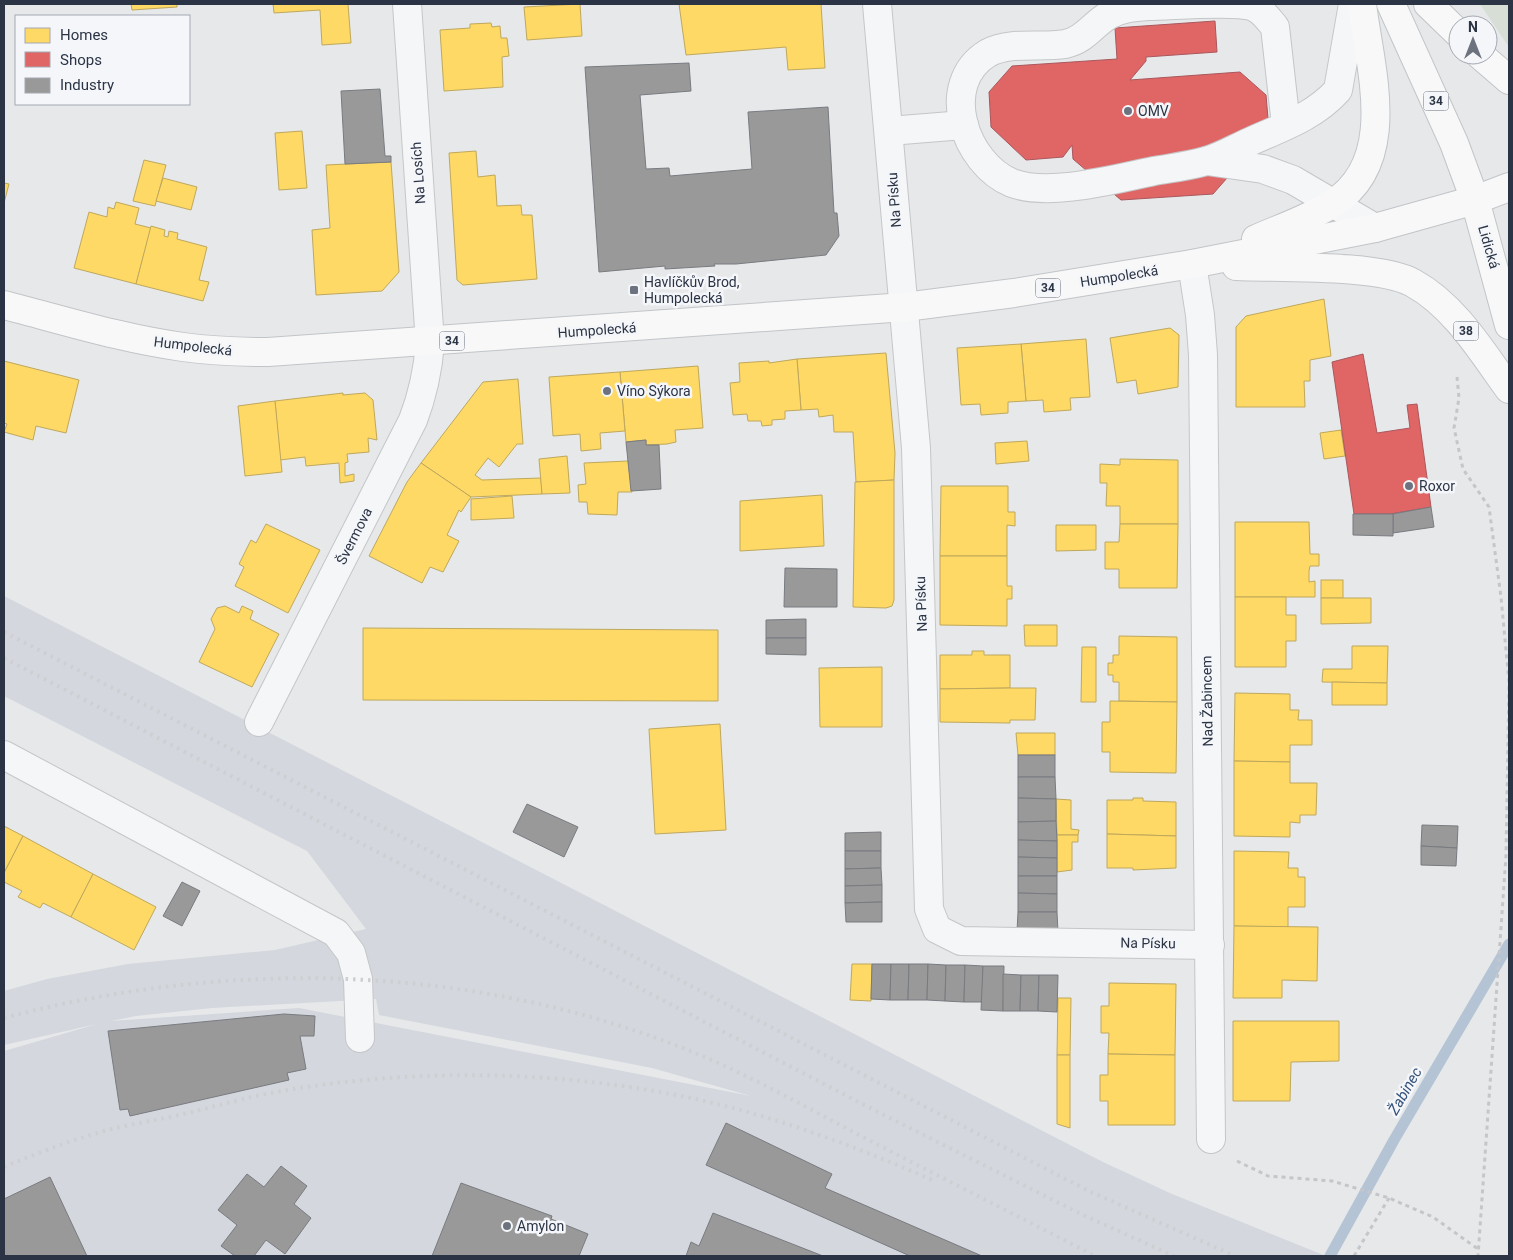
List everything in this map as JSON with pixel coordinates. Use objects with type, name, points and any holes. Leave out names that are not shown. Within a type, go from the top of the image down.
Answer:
[{"type":"main road","name":"Humpolecká","points":[[1192,264],[1310,216],[1333,204],[1350,190],[1363,174],[1370,160],[1376,122],[1362,4]]},
{"type":"main road","name":"34","points":[[1391,4],[1454,142],[1475,200]]},
{"type":"main road","points":[[1428,4],[1448,23]]},
{"type":"main road","points":[[1492,65],[1509,80]]},
{"type":"main road","name":"Humpolecká","points":[[4,305],[132,337],[182,347],[224,352],[295,351],[904,307],[1014,293],[1192,264],[1375,228],[1475,200],[1509,187]]},
{"type":"main road","name":"Lidická","points":[[1475,200],[1509,324]]},
{"type":"main road","name":"Humpolecká","points":[[1192,264],[1359,270],[1389,275],[1412,282],[1448,310],[1464,328],[1509,389]]},
{"type":"street","name":"Na Losích","points":[[407,4],[430,342]]},
{"type":"street","name":"Na Písku","points":[[876,4],[889,131],[916,448],[929,909],[936,929],[961,941],[1210,944]]},
{"type":"street","points":[[1286,126],[1274,27],[1267,17],[1255,7],[1238,4],[1120,9],[1107,16],[1084,37],[1066,44],[1005,47],[988,53],[975,64],[965,80],[962,91],[964,126],[971,145],[992,172],[1013,183],[1037,187],[1082,186],[1207,161],[1307,117],[1329,100],[1338,90],[1353,4]]},
{"type":"street","points":[[889,131],[964,126]]},
{"type":"street","points":[[1207,161],[1263,169],[1293,180],[1375,228]]},
{"type":"street","name":"Nad Žabincem","points":[[1192,264],[1200,315],[1203,355],[1212,1139]]},
{"type":"street","name":"Švermova","points":[[259,722],[413,420],[428,370],[430,342]]},
{"type":"street","points":[[4,755],[336,933],[351,953],[358,979],[360,1038]]},
{"type":"path","points":[[1456,374],[1460,398],[1454,428],[1463,469],[1489,507],[1501,597],[1509,682],[1506,856],[1478,1256]]},
{"type":"path","points":[[1212,1139],[1230,1158],[1268,1176],[1332,1181],[1389,1198],[1434,1217],[1478,1250]]},
{"type":"path","points":[[1354,1256],[1389,1198]]},
{"type":"shaded area","points":[[1480,4],[1509,4],[1509,47],[1498,31],[1498,15],[1487,15]]},
{"type":"shaded area","points":[[4,596],[1103,1162],[1172,1194],[1326,1256],[4,1256],[4,1051],[97,1024],[4,1045],[4,991],[47,979],[128,964],[275,950],[366,929],[307,851],[4,696]],"holes":[[[376,999],[379,1015],[652,1068],[751,1096],[299,1008],[111,1021],[136,1016],[212,1008]]]},
{"type":"building: Homes","points":[[131,4],[177,4],[177,7],[132,10]]},
{"type":"building: Homes","points":[[273,4],[348,4],[351,43],[322,45],[320,10],[274,13]]},
{"type":"building: Homes","points":[[580,4],[582,36],[527,40],[524,7]]},
{"type":"building: Homes","points":[[679,4],[821,4],[825,68],[788,70],[786,47],[686,55]]},
{"type":"building: Homes","points":[[491,23],[492,27],[500,26],[501,38],[507,38],[509,56],[502,57],[503,87],[444,91],[440,30],[470,28],[470,24]]},
{"type":"building: Homes","points":[[302,131],[307,188],[279,190],[275,133]]},
{"type":"building: Homes","points":[[476,151],[478,177],[495,175],[497,206],[521,205],[522,215],[532,215],[537,279],[463,285],[457,280],[449,153]]},
{"type":"building: Homes","points":[[144,160],[166,165],[155,206],[133,201]]},
{"type":"building: Homes","points":[[391,162],[399,272],[382,291],[316,295],[312,230],[330,228],[326,165]]},
{"type":"building: Homes","points":[[163,178],[197,187],[191,210],[156,201]]},
{"type":"building: Homes","points":[[4,183],[9,184],[4,203]]},
{"type":"building: Homes","points":[[116,202],[139,208],[135,224],[151,228],[136,284],[74,268],[89,212],[107,217],[108,207],[114,209]]},
{"type":"building: Homes","points":[[151,226],[165,230],[164,236],[168,237],[169,231],[178,233],[177,239],[207,247],[199,280],[209,282],[203,301],[136,284]]},
{"type":"building: Homes","points":[[1324,299],[1331,356],[1310,360],[1310,381],[1304,381],[1305,407],[1236,407],[1236,327],[1246,316]]},
{"type":"building: Homes","points":[[1170,328],[1179,335],[1178,387],[1138,394],[1136,380],[1117,383],[1110,338]]},
{"type":"building: Homes","points":[[1086,339],[1090,397],[1070,398],[1071,410],[1044,412],[1043,400],[1026,401],[1021,344]]},
{"type":"building: Homes","points":[[1021,344],[1026,401],[1008,402],[1008,413],[981,415],[980,404],[961,405],[957,348]]},
{"type":"building: Homes","points":[[886,353],[895,453],[894,480],[856,482],[853,432],[834,432],[833,415],[819,417],[818,409],[801,410],[797,359]]},
{"type":"building: Homes","points":[[797,359],[801,410],[785,411],[785,419],[772,420],[772,425],[762,426],[761,421],[748,421],[747,414],[733,415],[730,383],[740,382],[739,363],[769,361],[769,363]]},
{"type":"building: Homes","points":[[4,361],[79,380],[66,433],[36,426],[33,440],[4,432],[7,424],[4,423]]},
{"type":"building: Homes","points":[[698,366],[703,428],[675,430],[676,442],[667,444],[646,445],[646,440],[626,442],[620,372]]},
{"type":"building: Homes","points":[[620,372],[625,431],[600,433],[601,449],[581,451],[580,434],[553,436],[549,377]]},
{"type":"building: Homes","points":[[518,379],[523,444],[517,444],[499,467],[488,458],[475,475],[482,480],[541,478],[542,494],[471,497],[421,463],[483,382]]},
{"type":"building: Homes","points":[[343,393],[343,395],[365,393],[373,400],[377,440],[368,438],[369,452],[347,454],[348,462],[345,463],[345,476],[354,474],[354,481],[340,483],[339,463],[306,466],[305,457],[280,460],[275,401]]},
{"type":"building: Homes","points":[[275,401],[282,472],[245,476],[238,406]]},
{"type":"building: Homes","points":[[1341,430],[1345,456],[1324,459],[1320,433]]},
{"type":"building: Homes","points":[[1027,441],[1029,461],[996,464],[995,443]]},
{"type":"building: Homes","points":[[567,456],[570,493],[542,494],[539,459]]},
{"type":"building: Homes","points":[[1120,459],[1178,460],[1178,524],[1120,524],[1120,506],[1106,506],[1107,483],[1100,483],[1100,464],[1120,465]]},
{"type":"building: Homes","points":[[628,461],[632,492],[618,492],[617,515],[588,514],[587,502],[579,502],[578,485],[586,484],[584,463]]},
{"type":"building: Homes","points":[[421,463],[471,497],[461,512],[459,510],[447,535],[459,541],[443,572],[430,567],[422,583],[369,556],[407,482]]},
{"type":"building: Homes","points":[[894,480],[894,600],[892,606],[886,608],[853,607],[855,482]]},
{"type":"building: Homes","points":[[941,486],[1008,486],[1008,512],[1015,512],[1015,526],[1007,525],[1007,556],[940,556]]},
{"type":"building: Homes","points":[[822,495],[824,546],[740,551],[740,501]]},
{"type":"building: Homes","points":[[512,496],[514,518],[471,520],[471,499]]},
{"type":"building: Homes","points":[[1235,522],[1309,522],[1310,554],[1319,554],[1319,566],[1310,566],[1309,571],[1309,582],[1315,581],[1315,597],[1235,597]]},
{"type":"building: Homes","points":[[266,524],[320,550],[288,613],[235,586],[244,567],[239,564],[251,540],[256,543]]},
{"type":"building: Homes","points":[[1120,524],[1178,524],[1177,588],[1119,588],[1119,569],[1105,569],[1105,542],[1119,542]]},
{"type":"building: Homes","points":[[1056,525],[1096,525],[1096,550],[1056,551]]},
{"type":"building: Homes","points":[[940,556],[1007,556],[1007,586],[1012,586],[1012,599],[1007,599],[1007,626],[940,625]]},
{"type":"building: Homes","points":[[1321,580],[1343,580],[1343,598],[1321,598]]},
{"type":"building: Homes","points":[[1235,597],[1286,597],[1286,615],[1296,615],[1296,641],[1286,641],[1286,667],[1235,667]]},
{"type":"building: Homes","points":[[1321,598],[1371,598],[1371,623],[1321,624]]},
{"type":"building: Homes","points":[[225,606],[239,613],[242,606],[253,611],[250,619],[279,634],[252,687],[199,662],[215,629],[211,619],[217,608]]},
{"type":"building: Homes","points":[[1024,625],[1057,625],[1057,646],[1025,646]]},
{"type":"building: Homes","points":[[363,628],[718,630],[718,701],[363,700]]},
{"type":"building: Homes","points":[[1119,636],[1177,637],[1177,702],[1119,701],[1119,682],[1113,682],[1113,675],[1108,675],[1108,663],[1113,663],[1113,655],[1119,655]]},
{"type":"building: Homes","points":[[1352,646],[1388,646],[1387,683],[1322,682],[1323,669],[1352,669]]},
{"type":"building: Homes","points":[[1082,647],[1096,647],[1096,702],[1081,702]]},
{"type":"building: Homes","points":[[972,651],[984,651],[984,655],[1010,655],[1010,688],[940,689],[940,655],[972,655]]},
{"type":"building: Homes","points":[[882,667],[882,727],[820,727],[819,668]]},
{"type":"building: Homes","points":[[1332,682],[1387,683],[1387,705],[1332,705]]},
{"type":"building: Homes","points":[[1036,688],[1035,720],[1010,720],[1010,723],[940,722],[940,689]]},
{"type":"building: Homes","points":[[1235,693],[1290,694],[1290,710],[1299,710],[1298,720],[1312,720],[1312,745],[1290,745],[1290,762],[1234,761]]},
{"type":"building: Homes","points":[[1110,701],[1177,702],[1176,773],[1110,772],[1110,752],[1102,752],[1102,722],[1110,722]]},
{"type":"building: Homes","points":[[720,724],[726,830],[655,834],[649,729]]},
{"type":"building: Homes","points":[[1016,733],[1055,733],[1055,755],[1018,755]]},
{"type":"building: Homes","points":[[1234,761],[1290,762],[1290,783],[1317,783],[1316,815],[1300,815],[1300,823],[1290,822],[1290,837],[1234,836]]},
{"type":"building: Homes","points":[[1133,798],[1143,798],[1143,801],[1176,802],[1176,836],[1107,834],[1107,800],[1133,800]]},
{"type":"building: Homes","points":[[1056,799],[1071,800],[1071,829],[1079,830],[1078,835],[1057,835]]},
{"type":"building: Homes","points":[[4,826],[23,836],[4,873]]},
{"type":"building: Homes","points":[[1107,834],[1176,836],[1176,868],[1133,870],[1133,868],[1107,868]]},
{"type":"building: Homes","points":[[1057,835],[1078,835],[1078,842],[1072,842],[1072,870],[1057,872]]},
{"type":"building: Homes","points":[[23,836],[93,874],[71,917],[43,903],[40,908],[18,897],[22,891],[4,882],[4,873]]},
{"type":"building: Homes","points":[[1234,851],[1289,852],[1288,868],[1298,868],[1298,877],[1305,877],[1305,907],[1288,907],[1288,927],[1234,926]]},
{"type":"building: Homes","points":[[93,874],[156,907],[134,950],[71,917]]},
{"type":"building: Homes","points":[[1234,926],[1318,927],[1317,981],[1282,980],[1282,998],[1233,998]]},
{"type":"building: Homes","points":[[852,964],[872,964],[871,1001],[850,1000]]},
{"type":"building: Homes","points":[[1109,983],[1176,984],[1175,1055],[1108,1054],[1109,1033],[1101,1033],[1101,1006],[1109,1006]]},
{"type":"building: Homes","points":[[1058,998],[1071,998],[1070,1055],[1057,1055]]},
{"type":"building: Homes","points":[[1233,1021],[1339,1021],[1339,1061],[1291,1062],[1290,1101],[1233,1101]]},
{"type":"building: Homes","points":[[1108,1054],[1175,1055],[1175,1125],[1108,1125],[1108,1101],[1100,1101],[1100,1075],[1108,1075]]},
{"type":"building: Homes","points":[[1057,1055],[1070,1055],[1070,1128],[1057,1124]]},
{"type":"building: Shops","name":"OMV","points":[[1215,21],[1217,52],[1146,57],[1146,61],[1130,80],[1240,72],[1266,95],[1269,130],[1213,194],[1121,200],[1073,159],[1072,145],[1063,157],[1026,160],[991,127],[989,92],[1012,66],[1117,59],[1115,28]]},
{"type":"building: Shops","points":[[1363,354],[1377,433],[1410,428],[1407,405],[1417,404],[1431,507],[1390,514],[1354,514],[1332,362]]},
{"type":"building: Industry","points":[[689,63],[691,91],[640,95],[646,169],[669,168],[670,176],[752,169],[748,112],[828,107],[834,213],[837,213],[839,236],[826,255],[736,264],[714,264],[715,266],[665,269],[665,266],[599,272],[585,67]]},
{"type":"building: Industry","points":[[380,89],[385,156],[391,156],[391,162],[345,164],[341,91]]},
{"type":"building: Industry","points":[[646,440],[646,445],[659,445],[661,489],[631,491],[626,442]]},
{"type":"building: Industry","points":[[1431,507],[1434,527],[1393,533],[1393,514]]},
{"type":"building: Industry","points":[[1353,514],[1393,514],[1393,536],[1353,535]]},
{"type":"building: Industry","points":[[785,568],[837,569],[837,607],[784,607]]},
{"type":"building: Industry","points":[[806,619],[806,638],[766,638],[766,620]]},
{"type":"building: Industry","points":[[766,638],[806,638],[806,655],[766,654]]},
{"type":"building: Industry","points":[[1018,755],[1055,755],[1055,777],[1018,777]]},
{"type":"building: Industry","points":[[1018,777],[1055,777],[1056,799],[1018,798]]},
{"type":"building: Industry","points":[[1018,798],[1056,799],[1056,821],[1018,822]]},
{"type":"building: Industry","points":[[527,804],[578,827],[564,857],[513,832]]},
{"type":"building: Industry","points":[[1056,821],[1057,841],[1018,840],[1018,822]]},
{"type":"building: Industry","points":[[1422,825],[1458,826],[1457,848],[1421,846]]},
{"type":"building: Industry","points":[[881,832],[881,851],[845,851],[845,833]]},
{"type":"building: Industry","points":[[1018,840],[1057,841],[1057,858],[1018,857]]},
{"type":"building: Industry","points":[[1421,846],[1457,848],[1456,866],[1421,865]]},
{"type":"building: Industry","points":[[845,851],[881,851],[881,868],[845,869]]},
{"type":"building: Industry","points":[[1018,857],[1057,858],[1057,876],[1018,876]]},
{"type":"building: Industry","points":[[881,868],[882,885],[845,886],[845,869]]},
{"type":"building: Industry","points":[[1018,876],[1057,876],[1057,894],[1018,893]]},
{"type":"building: Industry","points":[[182,882],[200,891],[182,926],[163,916]]},
{"type":"building: Industry","points":[[882,885],[882,902],[845,903],[845,886]]},
{"type":"building: Industry","points":[[1018,893],[1057,894],[1057,912],[1018,912]]},
{"type":"building: Industry","points":[[882,902],[882,922],[846,922],[845,903]]},
{"type":"building: Industry","points":[[1018,912],[1057,912],[1058,932],[1017,931]]},
{"type":"building: Industry","points":[[872,964],[891,964],[890,1000],[871,999]]},
{"type":"building: Industry","points":[[891,964],[909,964],[908,1000],[890,1000]]},
{"type":"building: Industry","points":[[909,964],[928,964],[927,1000],[908,1000]]},
{"type":"building: Industry","points":[[928,964],[946,965],[945,1001],[927,1000]]},
{"type":"building: Industry","points":[[946,965],[965,965],[964,1002],[945,1001]]},
{"type":"building: Industry","points":[[965,965],[983,966],[982,1002],[964,1002]]},
{"type":"building: Industry","points":[[983,966],[1004,966],[1003,1011],[981,1010]]},
{"type":"building: Industry","points":[[1003,974],[1021,975],[1020,1011],[1003,1011]]},
{"type":"building: Industry","points":[[1021,975],[1039,975],[1038,1011],[1020,1011]]},
{"type":"building: Industry","points":[[1039,975],[1058,975],[1057,1012],[1038,1011]]},
{"type":"building: Industry","points":[[284,1014],[315,1016],[314,1036],[300,1036],[306,1069],[287,1073],[289,1080],[130,1116],[128,1109],[120,1110],[108,1031]]},
{"type":"building: Industry","points":[[726,1123],[832,1174],[825,1188],[982,1256],[910,1256],[706,1165]]},
{"type":"building: Industry","points":[[281,1166],[307,1186],[294,1204],[311,1218],[285,1254],[266,1240],[254,1256],[235,1256],[221,1246],[237,1225],[218,1210],[247,1174],[264,1187]]},
{"type":"building: Industry","points":[[50,1177],[87,1256],[4,1256],[4,1199]]},
{"type":"building: Industry","name":"Amylon","points":[[461,1183],[552,1216],[551,1219],[588,1234],[579,1256],[432,1256]]},
{"type":"building: Industry","points":[[713,1213],[823,1256],[686,1256],[691,1242],[699,1246]]},
{"type":"waterway","name":"Žabinec","points":[[1330,1256],[1394,1140],[1509,944]]},
{"type":"railway","points":[[4,632],[1089,1191],[1235,1256]]},
{"type":"railway","points":[[4,658],[878,1112],[1081,1214],[1174,1256]]},
{"type":"railway","points":[[4,1018],[87,999],[170,986],[255,979],[339,979],[423,985],[506,997],[589,1017],[695,1053],[768,1087],[1095,1256]]},
{"type":"railway","points":[[4,1167],[60,1145],[106,1131],[276,1092],[382,1078],[489,1075],[596,1083],[648,1090],[730,1107],[818,1134],[932,1180]]},
{"type":"place","name":"OMV","points":[[1128,111]]},
{"type":"place","name":"Havlíčkův Brod, Humpolecká","points":[[634,290]]},
{"type":"place","name":"Víno Sýkora","points":[[607,391]]},
{"type":"place","name":"Roxor","points":[[1409,486]]},
{"type":"place","name":"Amylon","points":[[507,1226]]}]
